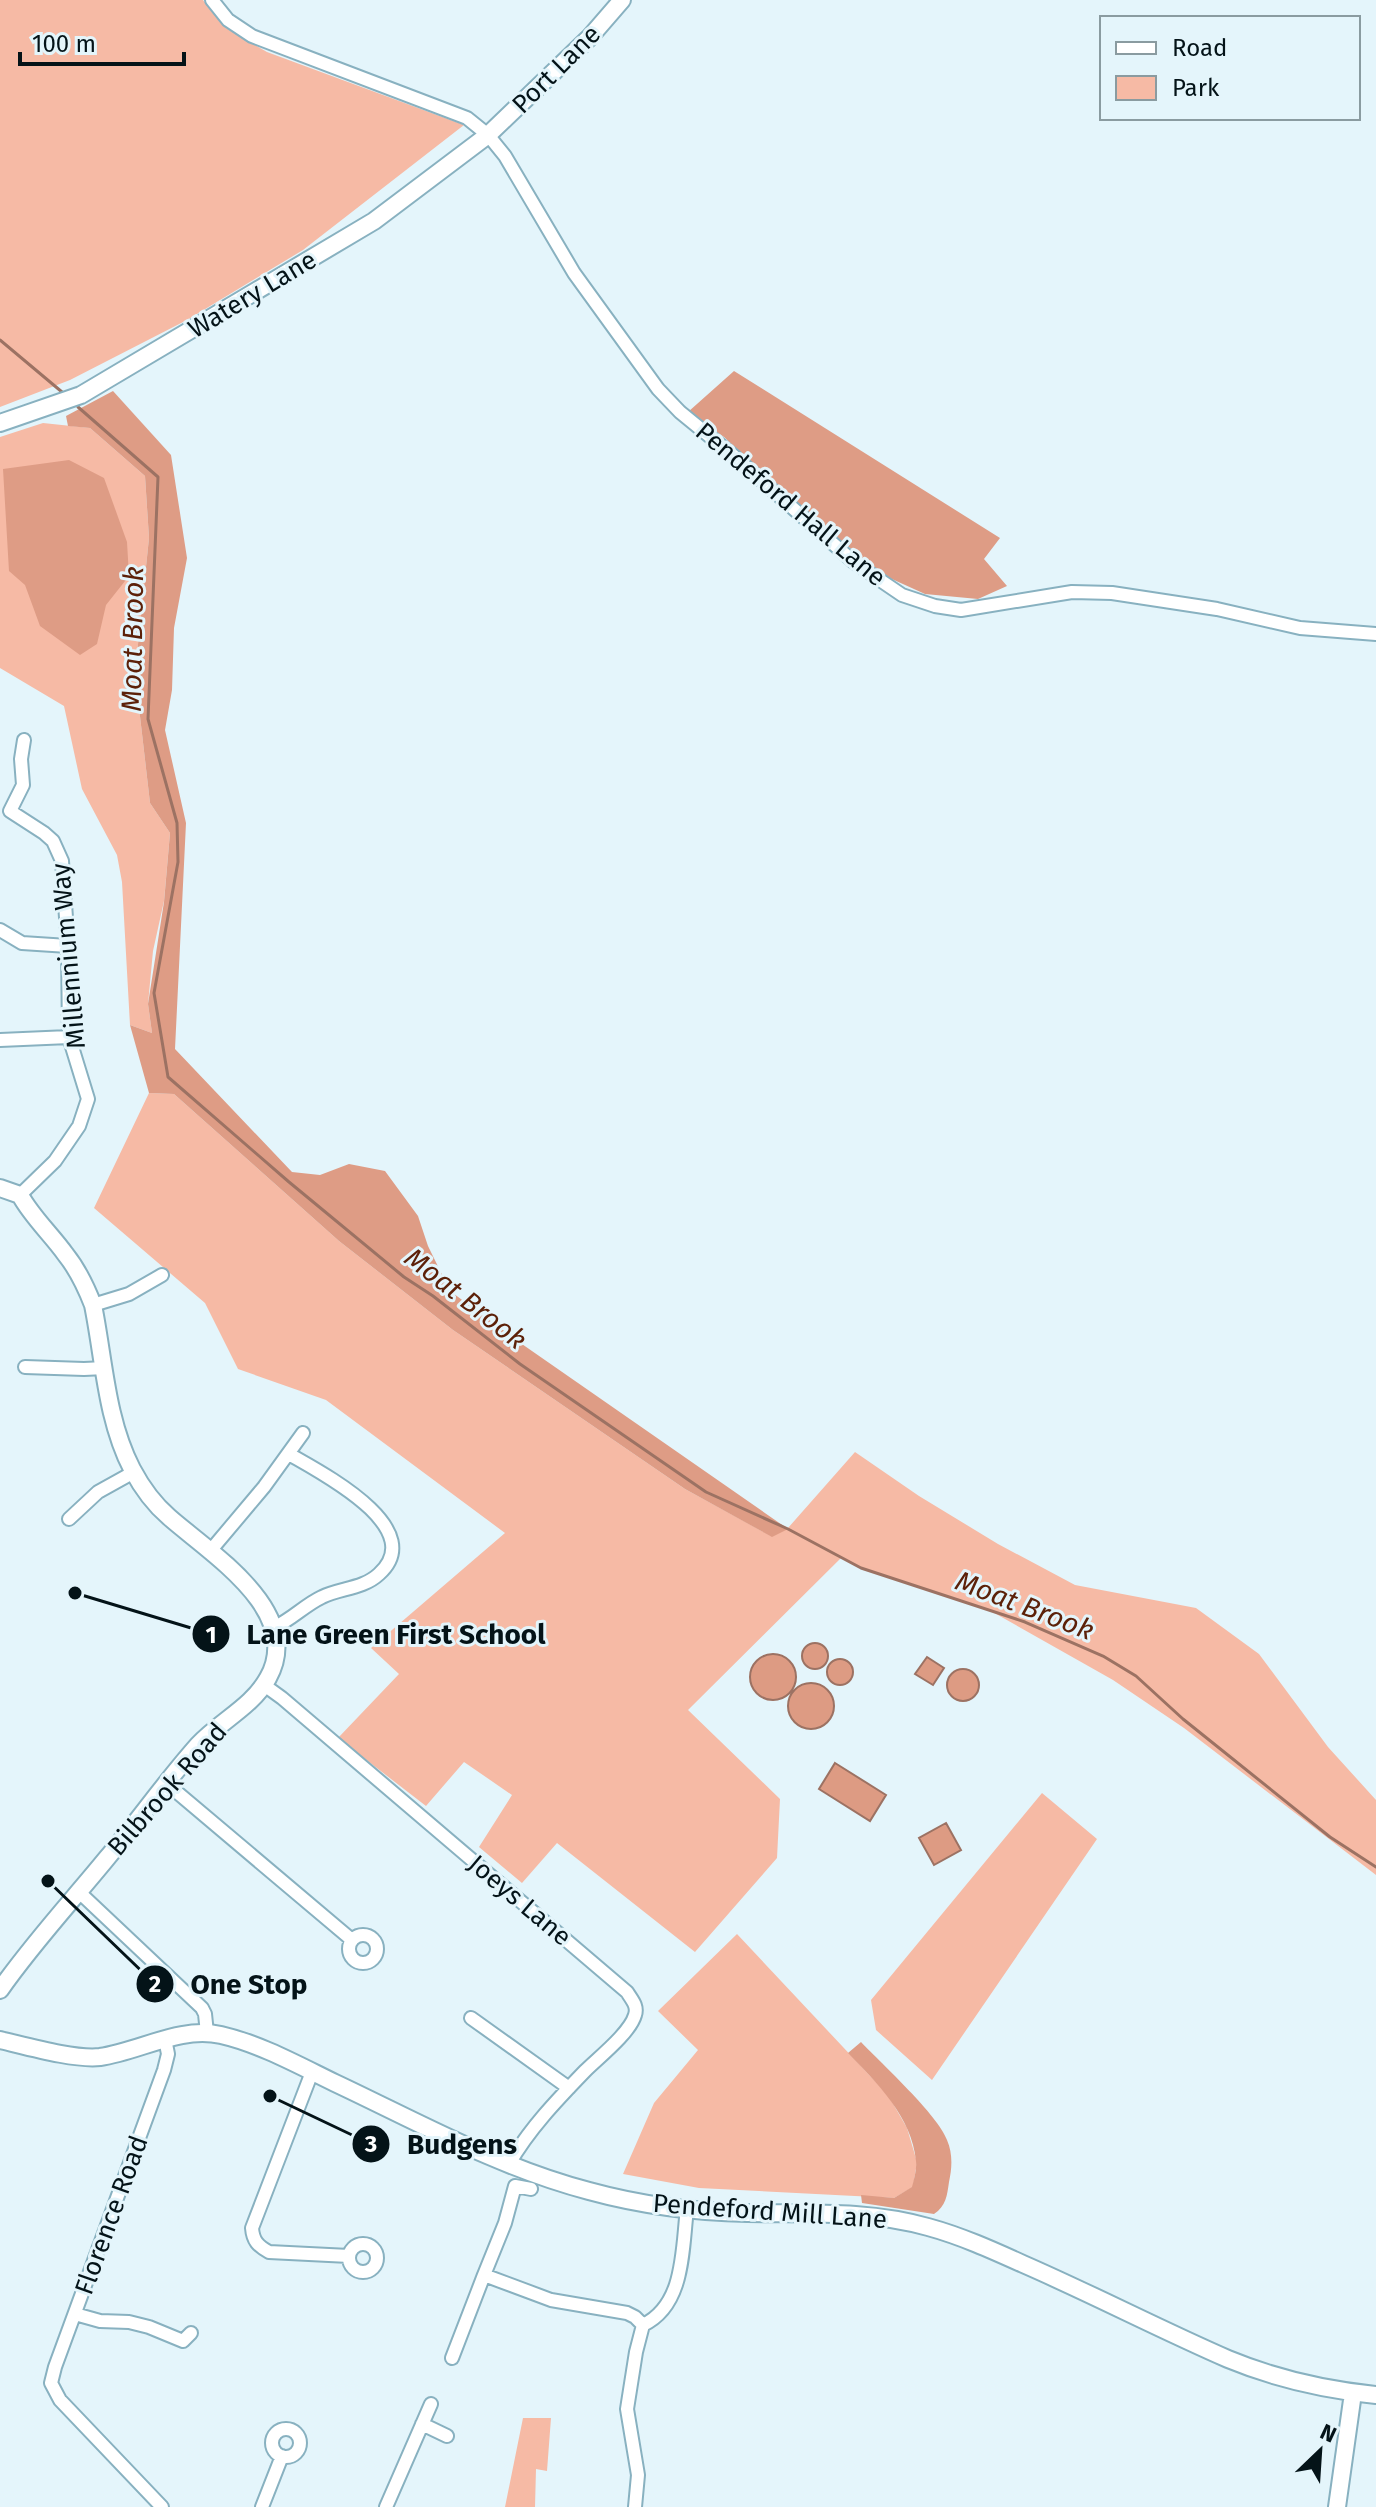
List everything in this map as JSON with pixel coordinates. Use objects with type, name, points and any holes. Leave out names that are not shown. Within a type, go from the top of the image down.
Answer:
[{"type":"street","points":[[212,0],[228,20],[252,36],[467,118],[488,135]]},
{"type":"street","name":"Port Lane","points":[[488,135],[590,37],[622,0]]},
{"type":"street","name":"Watery Lane","points":[[0,423],[81,395],[95,387],[374,221],[488,135]]},
{"type":"street","name":"Pendeford Hall Lane","points":[[488,135],[505,156],[574,273],[658,389],[680,412],[855,563],[902,595],[935,606],[961,610],[1072,592],[1112,593],[1217,609],[1300,628],[1376,634]]},
{"type":"street","name":"Millennium Way","points":[[20,1195],[55,1161],[85,1112],[88,1099],[69,1037],[64,874],[58,851],[44,833],[10,811],[23,785],[21,759],[24,740]]},
{"type":"street","points":[[0,930],[22,943],[68,946]]},
{"type":"street","points":[[0,1040],[69,1037]]},
{"type":"street","points":[[0,1188],[20,1195],[28,1210],[69,1258],[93,1305],[113,1420],[134,1472],[167,1516],[211,1550],[253,1595],[275,1627],[319,1598],[361,1585],[379,1575],[390,1558],[392,1548],[388,1528],[369,1508],[342,1486],[289,1454]]},
{"type":"street","points":[[93,1305],[129,1294],[162,1275]]},
{"type":"street","points":[[25,1367],[105,1368]]},
{"type":"street","points":[[211,1550],[303,1433]]},
{"type":"street","points":[[69,1519],[98,1492],[134,1472]]},
{"type":"street","name":"Bilbrook Road","points":[[0,1990],[205,1737],[264,1685],[277,1656],[275,1627]]},
{"type":"street","name":"Joeys Lane","points":[[264,1685],[627,1992],[636,2010],[629,2026],[522,2141],[509,2164]]},
{"type":"street","points":[[166,1783],[352,1940]]},
{"type":"street","points":[[79,1892],[202,2008],[207,2033]]},
{"type":"street","points":[[471,2018],[569,2088]]},
{"type":"street","name":"Pendeford Mill Lane","points":[[0,2040],[90,2057],[165,2039],[207,2033],[238,2040],[545,2178],[607,2196],[687,2209],[747,2213],[853,2213],[925,2226],[975,2242],[1229,2359],[1298,2381],[1376,2395]]},
{"type":"street","name":"Florence Road","points":[[162,2507],[53,2391],[52,2376],[164,2070],[168,2054],[165,2039]]},
{"type":"street","points":[[312,2072],[252,2228],[253,2237],[258,2246],[269,2252],[349,2256]]},
{"type":"street","points":[[452,2358],[505,2223],[509,2184],[531,2189]]},
{"type":"street","points":[[635,2507],[638,2475],[627,2409],[636,2352],[643,2325],[657,2315],[676,2285],[687,2209]]},
{"type":"street","points":[[484,2275],[551,2300],[627,2313],[643,2325]]},
{"type":"street","points":[[75,2314],[100,2321],[129,2322],[187,2337],[187,2355]]},
{"type":"street","points":[[1337,2507],[1353,2393]]},
{"type":"street","points":[[386,2507],[431,2404]]},
{"type":"street","points":[[422,2424],[447,2436]]},
{"type":"street","points":[[262,2507],[282,2456]]},
{"type":"green space","points":[[0,0],[203,0],[226,28],[267,52],[464,125],[303,250],[187,320],[70,380],[0,407]]},
{"type":"green space","points":[[43,423],[90,428],[145,476],[149,538],[135,673],[150,803],[170,833],[164,901],[153,951],[148,1004],[152,1033],[130,1025],[122,882],[117,855],[82,789],[64,706],[0,668],[0,437]]},
{"type":"green space","points":[[149,1093],[174,1094],[339,1241],[453,1330],[685,1489],[771,1536],[788,1528],[855,1452],[998,1544],[1075,1585],[1196,1608],[1259,1654],[1328,1747],[1376,1800],[1376,1875],[1184,1728],[1113,1680],[989,1610],[861,1568],[842,1557],[688,1710],[780,1799],[777,1858],[695,1952],[557,1843],[522,1883],[479,1847],[512,1795],[464,1762],[426,1806],[338,1738],[399,1674],[371,1648],[505,1533],[326,1400],[238,1369],[205,1303],[94,1208]]},
{"type":"green space","points":[[1042,1793],[1097,1839],[932,2080],[876,2030],[871,2000]]},
{"type":"green space","points":[[737,1934],[888,2095],[907,2128],[917,2162],[913,2187],[894,2198],[699,2188],[623,2174],[654,2103],[698,2050],[658,2011]]},
{"type":"green space","points":[[523,2418],[551,2418],[547,2471],[536,2469],[535,2507],[505,2507]]},
{"type":"shaded area","points":[[734,371],[1000,538],[984,559],[1007,586],[978,599],[925,594],[883,575],[801,508],[724,437],[688,412]]},
{"type":"shaded area","points":[[113,391],[171,455],[187,558],[174,628],[172,690],[165,730],[186,823],[175,1049],[292,1172],[320,1175],[349,1164],[385,1171],[418,1216],[428,1246],[450,1291],[788,1529],[772,1537],[685,1489],[453,1330],[339,1241],[174,1094],[149,1093],[130,1025],[152,1033],[148,1004],[164,902],[170,833],[150,803],[135,673],[149,538],[145,476],[90,428],[68,426],[66,416]]},
{"type":"shaded area","points":[[69,460],[104,478],[127,542],[129,576],[106,605],[97,644],[80,655],[40,626],[25,585],[9,571],[3,469]]},
{"type":"shaded area","points":[[815,1643],[824,1647],[828,1656],[824,1665],[815,1669],[806,1665],[802,1656],[806,1647]]},
{"type":"shaded area","points":[[773,1654],[789,1661],[796,1677],[789,1693],[773,1700],[757,1693],[750,1677],[757,1661]]},
{"type":"shaded area","points":[[927,1657],[944,1668],[933,1685],[915,1674]]},
{"type":"shaded area","points":[[840,1659],[849,1663],[853,1672],[849,1681],[840,1685],[831,1681],[827,1672],[831,1663]]},
{"type":"shaded area","points":[[963,1669],[974,1674],[979,1685],[974,1696],[963,1701],[952,1696],[947,1685],[952,1674]]},
{"type":"shaded area","points":[[811,1683],[827,1690],[834,1706],[827,1722],[811,1729],[795,1722],[788,1706],[795,1690]]},
{"type":"shaded area","points":[[835,1763],[886,1795],[870,1821],[819,1789]]},
{"type":"shaded area","points":[[946,1823],[961,1850],[934,1865],[919,1838]]},
{"type":"shaded area","points":[[861,2042],[933,2117],[947,2140],[951,2161],[948,2192],[934,2214],[862,2203],[861,2195],[894,2198],[912,2187],[916,2164],[913,2145],[900,2115],[848,2053]]},
{"type":"waterway","name":"Moat Brook","points":[[0,340],[62,392]]},
{"type":"waterway","name":"Moat Brook","points":[[78,407],[158,477],[148,719],[177,823],[178,862],[154,993],[168,1077],[404,1277],[520,1364],[706,1492],[788,1529],[861,1568],[1025,1622],[1103,1656],[1136,1676],[1183,1719],[1330,1837],[1376,1867]]},
{"type":"place","name":"Lane Green First School","points":[[75,1593]]},
{"type":"place","name":"One Stop","points":[[48,1881]]},
{"type":"place","name":"Budgens","points":[[270,2096]]}]
